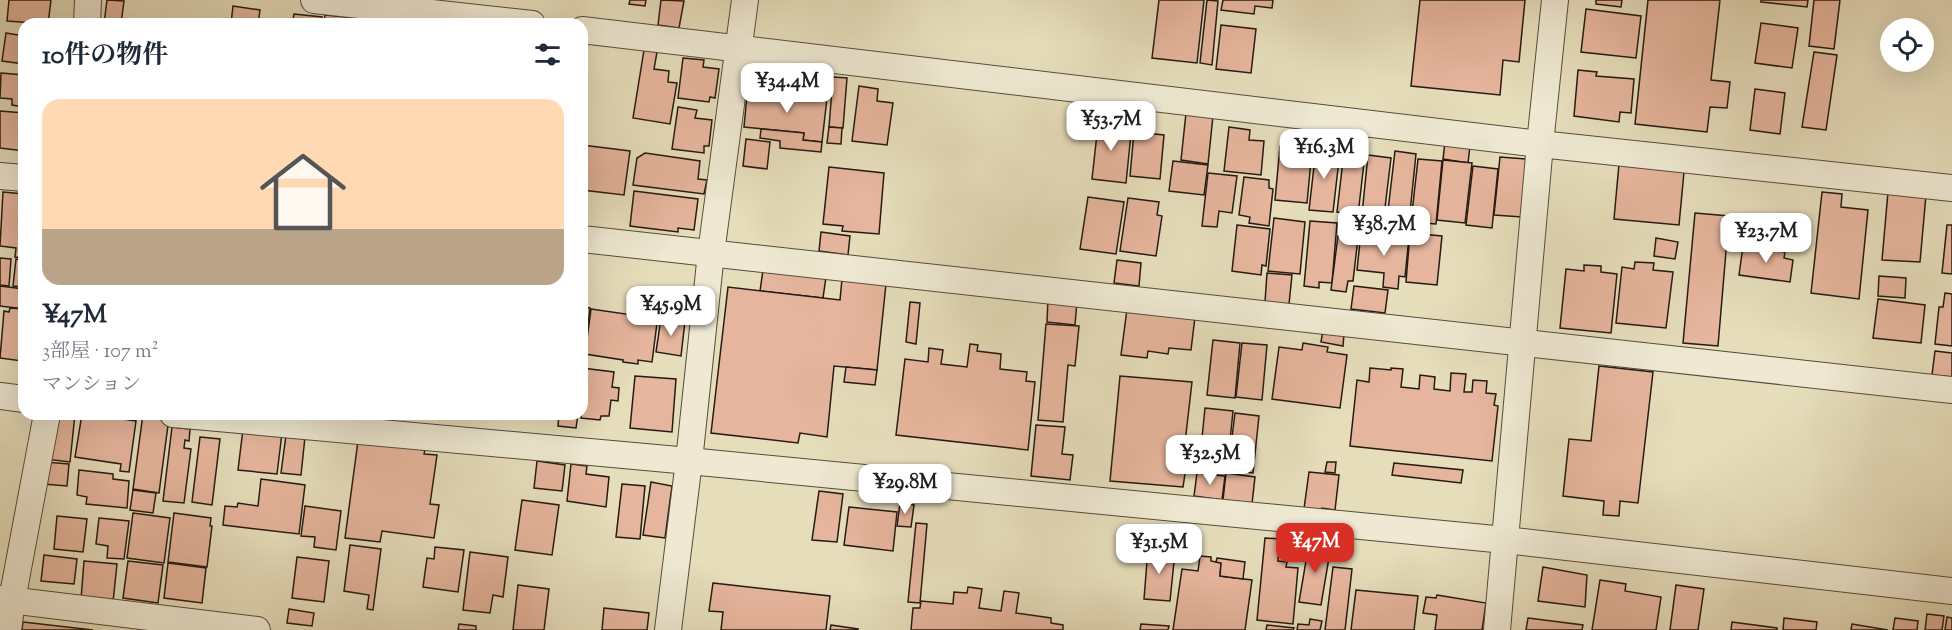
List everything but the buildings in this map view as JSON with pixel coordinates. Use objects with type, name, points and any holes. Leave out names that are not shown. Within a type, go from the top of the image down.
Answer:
[{"type":"street","points":[[87,18],[88,0]]},
{"type":"street","points":[[315,0],[478,18]]},
{"type":"street","points":[[668,630],[711,253],[745,0]]},
{"type":"street","points":[[1497,630],[1555,0]]},
{"type":"street","points":[[588,31],[1540,144],[1952,188]]},
{"type":"street","points":[[0,176],[18,178]]},
{"type":"street","points":[[588,240],[1952,390]]},
{"type":"street","points":[[0,396],[18,398]]},
{"type":"street","points":[[8,630],[6,599],[46,420]]},
{"type":"street","points":[[239,420],[1505,540],[1952,591]]},
{"type":"street","points":[[6,599],[257,630]]}]
